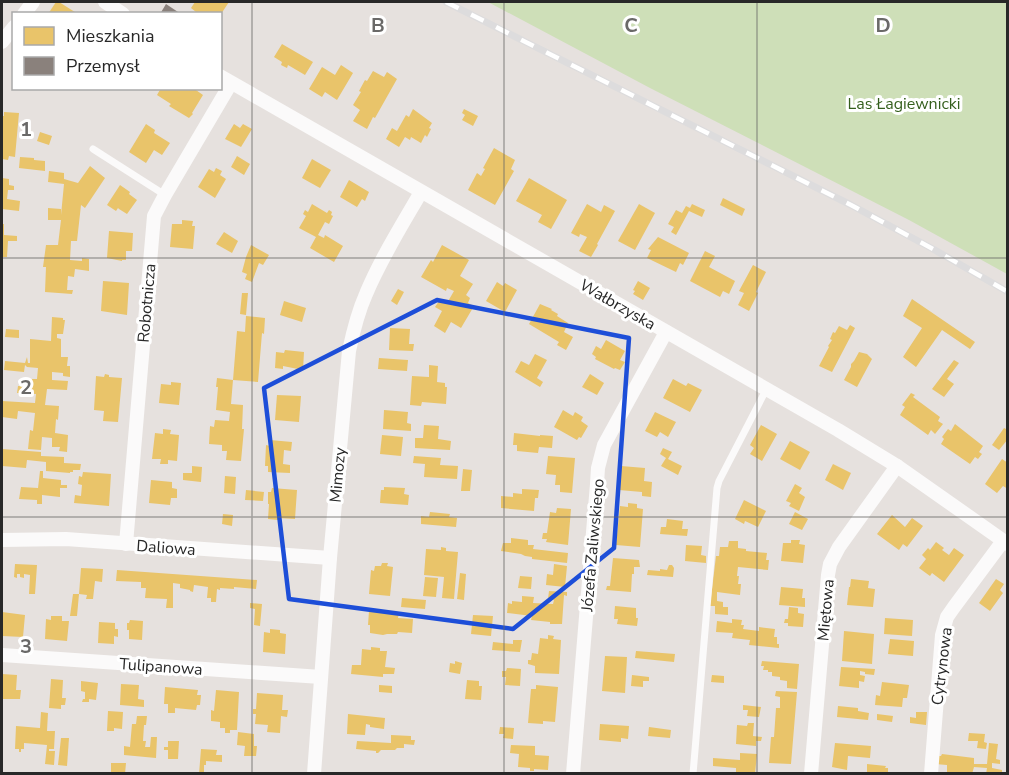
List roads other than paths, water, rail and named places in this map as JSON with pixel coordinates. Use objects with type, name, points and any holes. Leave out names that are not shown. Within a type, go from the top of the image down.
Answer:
[{"type":"street","points":[[105,2],[120,12]]},
{"type":"street","points":[[2,42],[12,30]]},
{"type":"street","name":"Wałbrzyska","points":[[226,80],[767,388],[897,466],[1005,543]]},
{"type":"street","name":"Robotnicza","points":[[126,544],[153,220],[221,90]]},
{"type":"street","name":"Mimozy","points":[[314,774],[330,558],[349,351],[356,321],[366,294],[421,192]]},
{"type":"street","name":"Józefa Zaliwskiego","points":[[573,774],[598,468],[609,435],[666,332]]},
{"type":"street","name":"Miętowa","points":[[811,774],[826,587],[830,564],[839,547],[897,466]]},
{"type":"street","name":"Daliowa","points":[[2,540],[66,539],[330,558]]},
{"type":"street","name":"Cytrynowa","points":[[931,774],[944,625],[954,607],[1005,543]]},
{"type":"street","name":"Tulipanowa","points":[[2,655],[321,677]]},
{"type":"lane","points":[[93,149],[165,195]]},
{"type":"lane","points":[[693,774],[717,488],[767,388]]},
{"type":"railway","points":[[446,2],[851,205],[1008,292]]},
{"type":"park label","name":"Las Łagiewnicki","points":[[904,103]]}]
